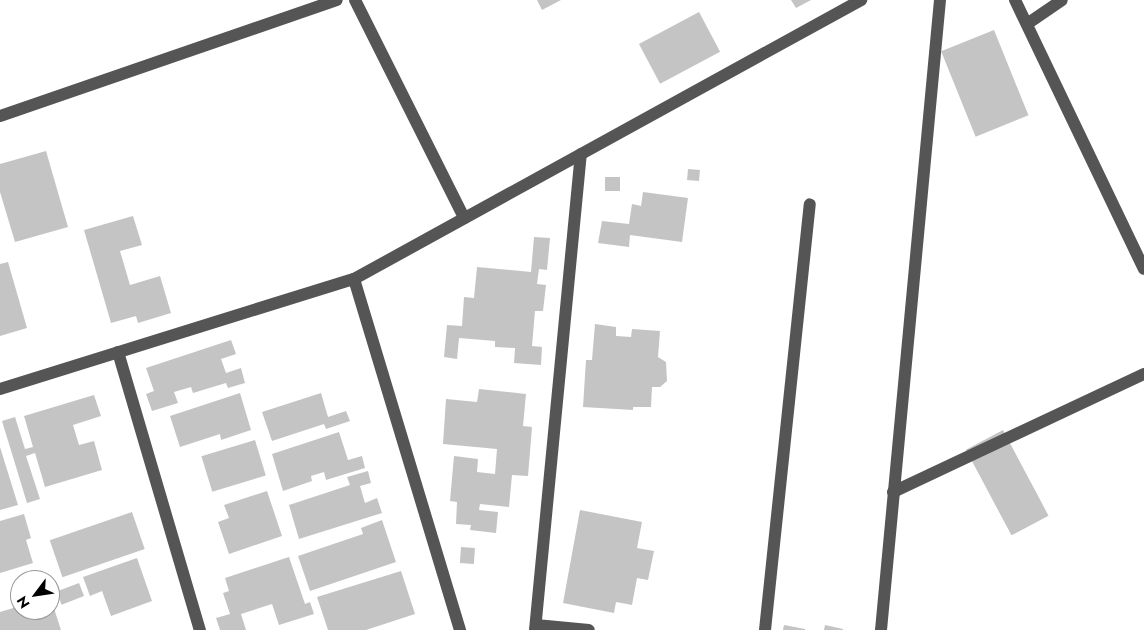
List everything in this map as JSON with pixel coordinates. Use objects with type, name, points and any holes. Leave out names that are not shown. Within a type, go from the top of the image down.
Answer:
[{"type":"street","points":[[0,116],[337,0]]},
{"type":"street","points":[[355,0],[464,218]]},
{"type":"street","points":[[0,389],[354,279],[861,0]]},
{"type":"street","points":[[880,630],[940,0]]},
{"type":"street","points":[[1015,0],[1144,269]]},
{"type":"street","points":[[1027,24],[1062,0]]},
{"type":"street","points":[[581,154],[536,628],[589,630]]},
{"type":"street","points":[[765,630],[810,204]]},
{"type":"street","points":[[354,279],[460,630]]},
{"type":"street","points":[[118,352],[200,630]]},
{"type":"street","points":[[893,492],[1144,374]]},
{"type":"building","points":[[537,0],[561,0],[542,10]]},
{"type":"building","points":[[791,0],[811,0],[796,8]]},
{"type":"building","points":[[699,12],[720,52],[660,84],[639,44]]},
{"type":"building","points":[[994,30],[1028,115],[976,137],[941,51]]},
{"type":"building","points":[[46,151],[68,227],[15,242],[0,192],[0,164]]},
{"type":"building","points":[[688,169],[700,170],[699,181],[687,180]]},
{"type":"building","points":[[605,177],[620,177],[620,191],[605,191]]},
{"type":"building","points":[[643,192],[688,198],[682,242],[630,235],[629,247],[598,243],[602,221],[629,224],[632,204],[641,206]]},
{"type":"building","points":[[133,216],[142,245],[120,251],[130,285],[160,276],[171,313],[138,323],[136,316],[111,323],[84,230]]},
{"type":"building","points":[[534,237],[550,238],[547,270],[539,269],[537,284],[546,285],[543,311],[535,311],[532,346],[542,347],[541,365],[514,363],[515,348],[495,347],[495,341],[459,338],[457,359],[444,357],[447,325],[462,326],[464,297],[474,298],[477,267],[531,272]]},
{"type":"building","points":[[8,262],[27,328],[0,336],[0,264]]},
{"type":"building","points":[[595,324],[616,327],[616,336],[631,337],[632,329],[660,331],[658,357],[666,362],[667,381],[660,387],[652,387],[651,407],[633,407],[633,410],[583,407],[586,360],[592,360]]},
{"type":"building","points":[[231,340],[236,354],[221,359],[226,373],[241,368],[245,383],[228,388],[226,383],[193,393],[191,387],[174,392],[178,403],[152,411],[146,394],[154,391],[146,368]]},
{"type":"building","points":[[479,389],[526,394],[523,426],[532,427],[528,476],[512,475],[509,507],[480,504],[479,510],[498,512],[496,533],[470,530],[471,525],[456,524],[457,502],[450,501],[454,456],[478,459],[477,472],[495,474],[497,449],[443,444],[446,399],[477,402]]},
{"type":"building","points":[[240,393],[251,430],[221,440],[220,434],[180,447],[170,416]]},
{"type":"building","points":[[321,393],[328,417],[346,411],[350,421],[326,429],[324,424],[272,441],[262,412]]},
{"type":"building","points":[[94,395],[101,416],[73,425],[79,445],[94,441],[102,470],[45,487],[35,453],[26,456],[40,499],[27,503],[2,421],[15,417],[25,449],[33,447],[24,416]]},
{"type":"building","points":[[1003,430],[1049,516],[1011,535],[966,450]]},
{"type":"building","points":[[339,432],[348,460],[362,456],[365,468],[326,480],[324,472],[311,476],[312,481],[283,491],[272,454]]},
{"type":"building","points":[[255,440],[266,475],[212,492],[201,456]]},
{"type":"building","points":[[0,447],[18,505],[0,510]]},
{"type":"building","points":[[368,471],[371,483],[360,486],[365,503],[377,498],[382,513],[299,539],[289,505],[350,485],[347,477]]},
{"type":"building","points":[[267,491],[282,536],[229,554],[218,522],[229,518],[224,505]]},
{"type":"building","points":[[580,510],[642,522],[637,548],[654,551],[648,580],[637,578],[632,605],[616,602],[614,613],[563,603]]},
{"type":"building","points":[[132,512],[145,549],[62,577],[50,540]]},
{"type":"building","points":[[24,514],[31,538],[26,540],[33,563],[0,573],[0,521]]},
{"type":"building","points":[[382,520],[396,562],[310,591],[298,556],[363,534],[361,528]]},
{"type":"building","points":[[461,547],[475,548],[474,564],[460,563]]},
{"type":"building","points":[[289,557],[305,604],[310,602],[314,614],[279,625],[272,604],[241,614],[246,630],[220,630],[216,618],[230,614],[223,593],[229,591],[225,578]]},
{"type":"building","points":[[137,558],[152,601],[111,616],[102,591],[90,596],[83,577]]},
{"type":"building","points":[[401,571],[415,614],[366,630],[328,630],[317,597]]},
{"type":"building","points":[[79,583],[84,596],[62,605],[60,590]]},
{"type":"building","points":[[10,609],[10,620],[58,620],[61,630],[0,630],[0,612]]},
{"type":"building","points":[[784,625],[805,629],[805,630],[783,630]]},
{"type":"building","points":[[825,625],[843,629],[843,630],[824,630]]}]
